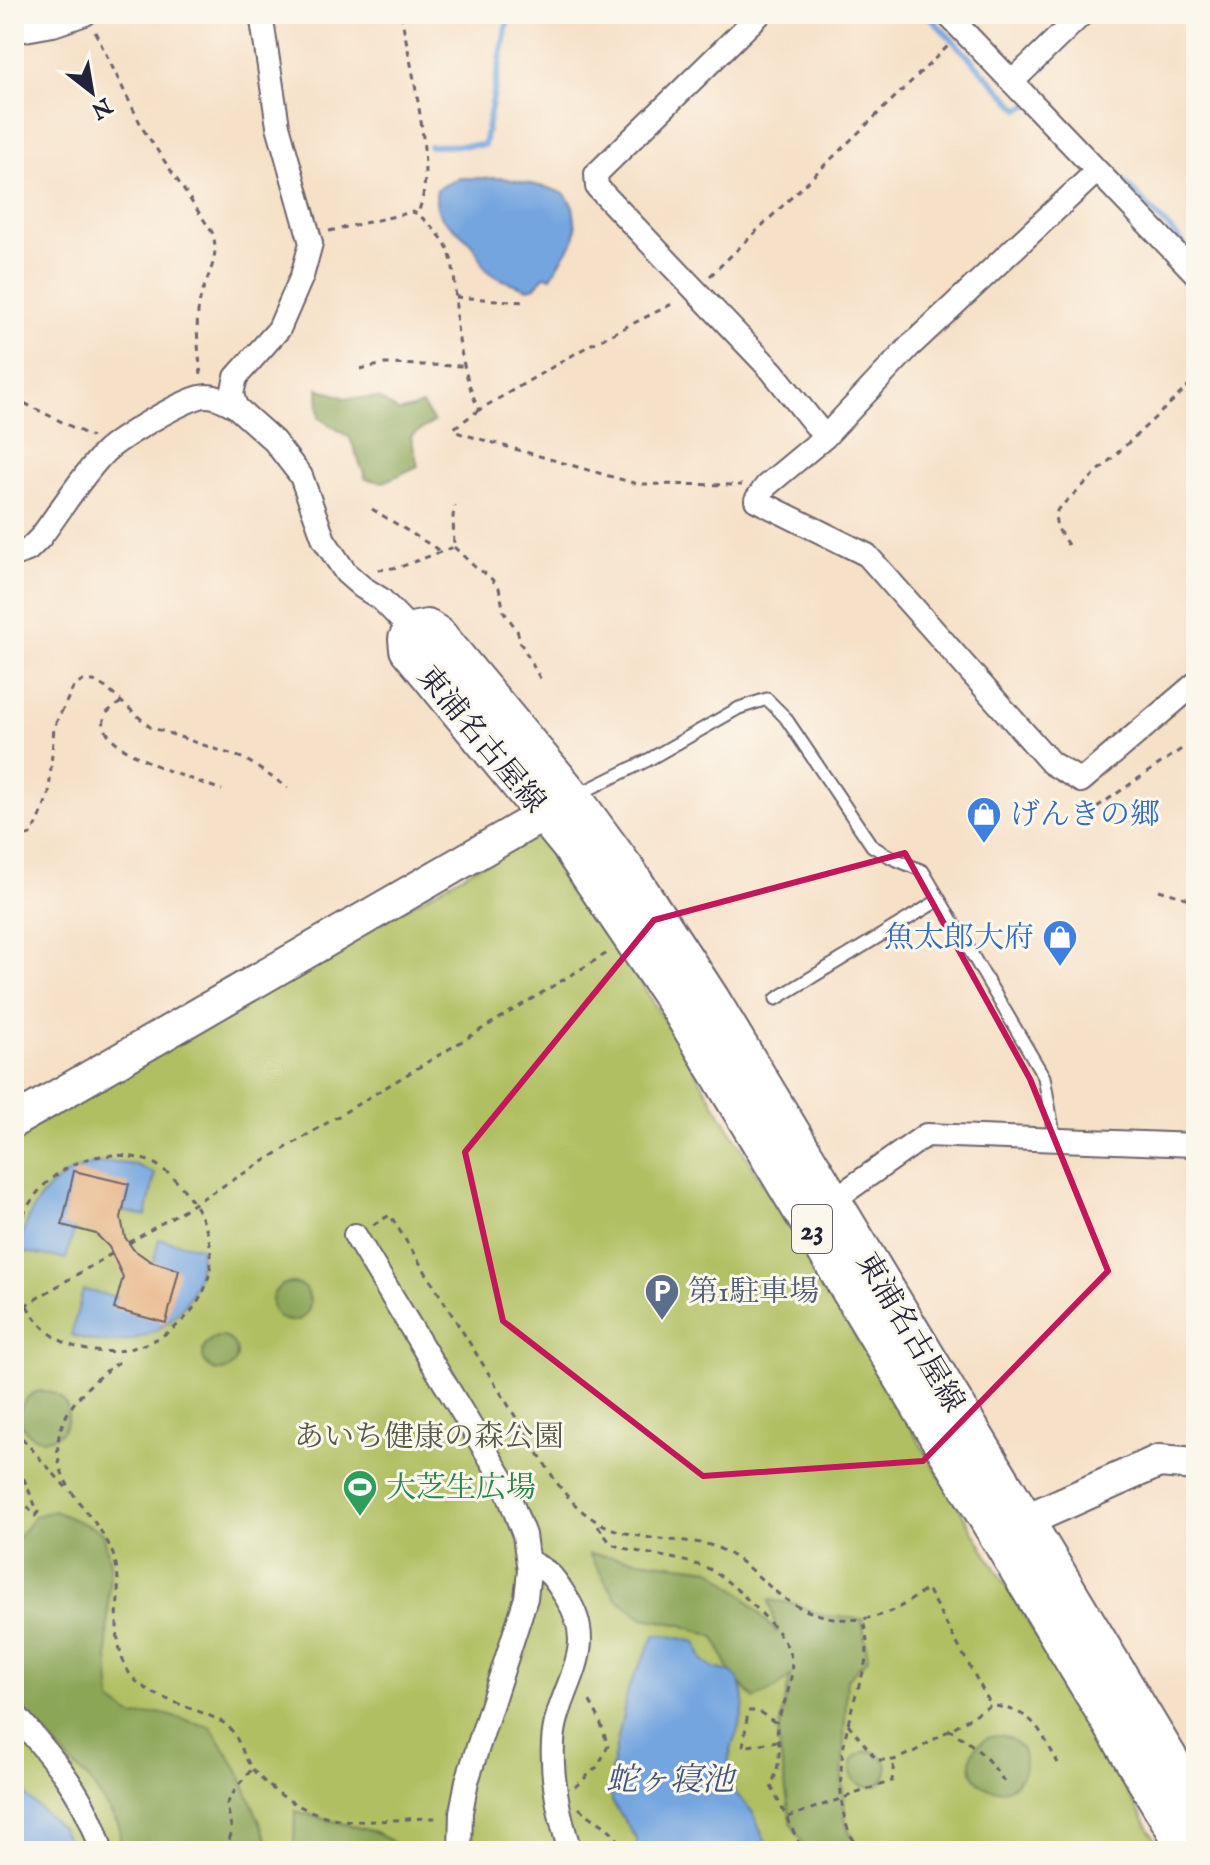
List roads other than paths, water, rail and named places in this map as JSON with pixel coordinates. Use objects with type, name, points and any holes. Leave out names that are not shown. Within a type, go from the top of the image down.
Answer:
[{"type":"main road","name":"東浦名古屋線","points":[[412,631],[427,628],[438,635],[559,805],[674,940],[832,1201],[1188,1851]]},
{"type":"main road","name":"東浦名古屋線","points":[[559,805],[577,856],[679,1008],[1010,1527],[1196,1803]]},
{"type":"street","points":[[236,407],[232,394],[236,377],[279,329],[302,276],[311,243],[278,126],[261,14]]},
{"type":"street","points":[[760,14],[596,174],[594,180],[597,187],[772,371],[825,437]]},
{"type":"street","points":[[947,14],[1196,274]]},
{"type":"street","points":[[1012,82],[1082,14]]},
{"type":"street","points":[[14,32],[89,21]]},
{"type":"street","points":[[1097,171],[909,347],[825,437],[766,486],[756,500],[867,555],[1051,763],[1081,781],[1196,683]]},
{"type":"street","points":[[14,555],[28,550],[40,538],[106,451],[177,406],[204,395],[236,407],[274,441],[301,476],[324,540],[346,573],[381,599],[412,631]]},
{"type":"street","points":[[14,1121],[559,805]]},
{"type":"street","points":[[832,1201],[926,1135],[1196,1145]]},
{"type":"street","points":[[355,1235],[502,1478],[524,1535],[529,1571],[526,1598],[467,1781],[460,1851]]},
{"type":"street","points":[[1010,1527],[1159,1461],[1196,1464]]},
{"type":"street","points":[[528,1561],[552,1574],[577,1613],[581,1649],[553,1740],[556,1801],[570,1851]]},
{"type":"street","points":[[14,1713],[82,1799],[95,1825],[101,1851]]},
{"type":"lane","points":[[559,805],[648,760],[739,708],[767,699],[785,717],[872,846],[923,871],[1044,1077],[1055,1140]]},
{"type":"lane","points":[[776,999],[939,900]]},
{"type":"water","points":[[460,178],[503,178],[565,194],[573,206],[574,240],[551,277],[544,276],[535,287],[528,289],[496,277],[486,269],[469,241],[438,210],[437,189]]},
{"type":"water","points":[[109,1162],[136,1165],[155,1174],[146,1216],[82,1203],[66,1259],[18,1251],[29,1217],[47,1190],[74,1171]]},
{"type":"water","points":[[159,1239],[201,1248],[198,1273],[190,1295],[177,1313],[160,1328],[119,1342],[95,1341],[71,1335],[83,1290],[144,1302]]},
{"type":"water","name":"蛇ヶ寝池","points":[[655,1635],[696,1642],[708,1665],[731,1673],[740,1683],[744,1704],[729,1760],[730,1783],[753,1813],[772,1851],[637,1851],[637,1839],[612,1802],[610,1777],[628,1689]]},
{"type":"water","points":[[14,1772],[27,1797],[61,1828],[75,1851],[14,1851]]},
{"type":"waterway","points":[[430,146],[484,145],[509,14]]},
{"type":"waterway","points":[[927,14],[1019,109],[1027,106]]},
{"type":"waterway","points":[[1076,132],[1196,256]]},
{"type":"place","name":"げんきの郷","points":[[984,845]]},
{"type":"place","name":"魚太郎大府","points":[[1060,968]]},
{"type":"place","name":"第1駐車場","points":[[662,1322]]},
{"type":"place","name":"大芝生広場","points":[[360,1518]]},
{"type":"park label","name":"あいち健康の森公園","points":[[429,1436]]}]
